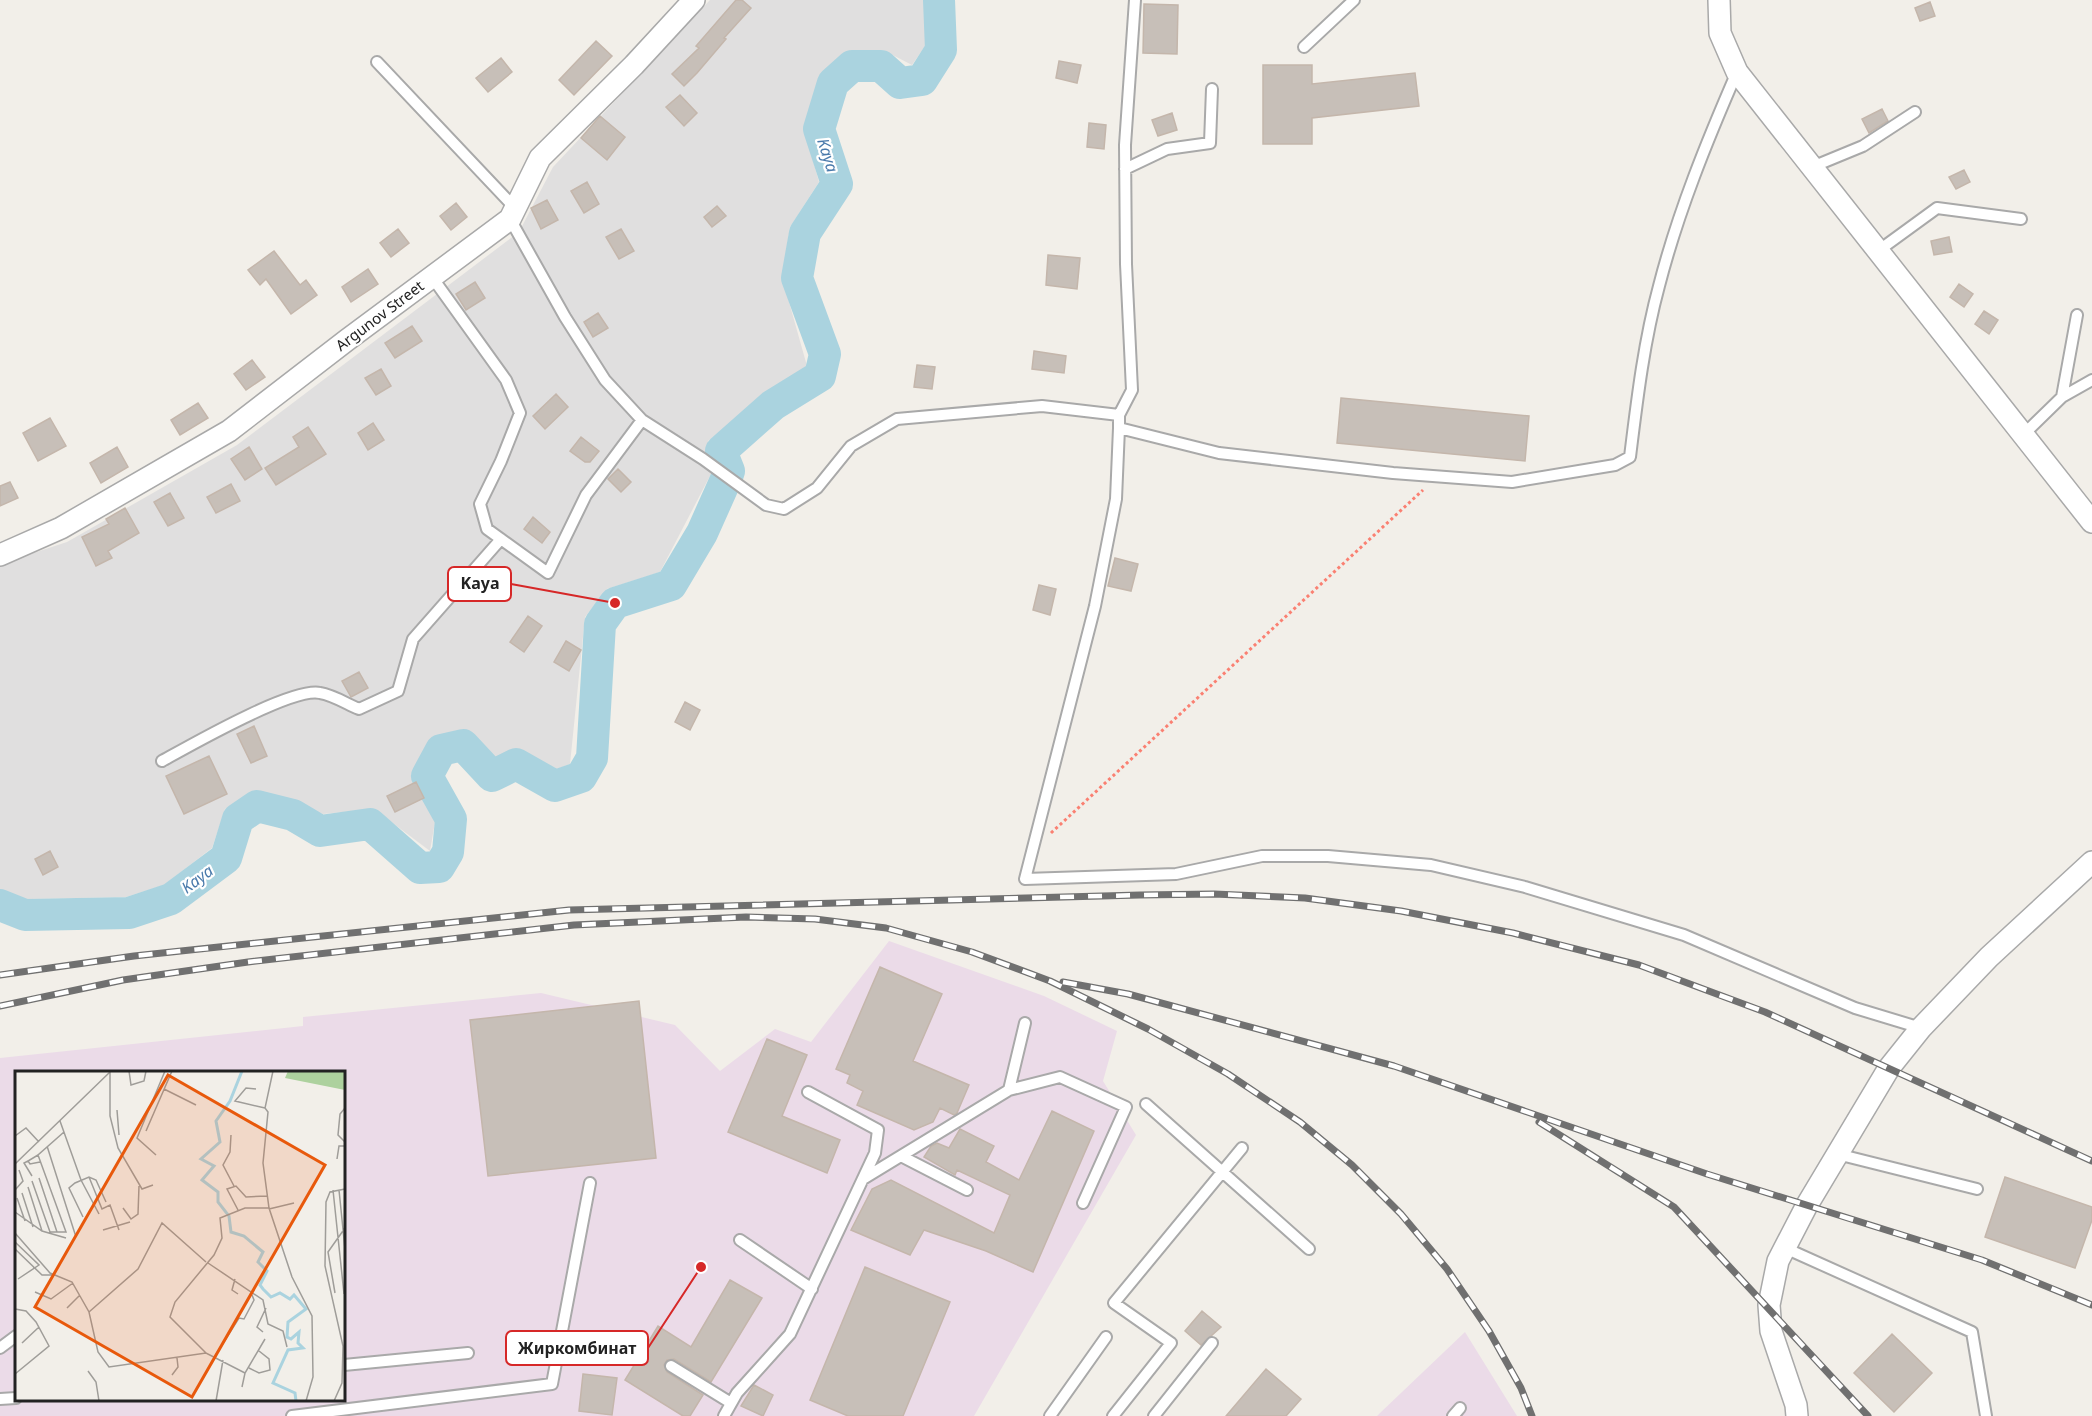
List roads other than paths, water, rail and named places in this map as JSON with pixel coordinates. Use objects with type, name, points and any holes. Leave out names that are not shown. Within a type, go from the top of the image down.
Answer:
[{"type":"street","name":"Argunov Street","points":[[0,555],[61,528],[229,432],[512,214],[540,158],[634,65],[694,0]]},
{"type":"street","points":[[1719,0],[1720,33],[1737,72],[2092,522]]},
{"type":"street","points":[[1798,1412],[1771,1331],[1768,1305],[1778,1261],[1837,1154],[1889,1068],[1921,1028],[1989,957],[2092,862]]},
{"type":"lane","points":[[1135,0],[1125,169],[1126,264],[1132,390],[1119,415],[1116,499],[1095,606],[1025,879],[1176,874],[1262,856],[1329,856],[1431,865],[1526,887],[1684,935],[1855,1008],[1921,1028]]},
{"type":"lane","points":[[1304,47],[1354,0]]},
{"type":"lane","points":[[1706,0],[1719,0]]},
{"type":"lane","points":[[377,62],[512,214],[565,317],[605,380],[642,420],[703,459],[766,505],[784,509],[817,488],[851,446],[897,418],[1042,406],[1119,415]]},
{"type":"lane","points":[[1119,428],[1219,453],[1512,482],[1615,465],[1630,457],[1639,387],[1658,286],[1702,151],[1737,72]]},
{"type":"lane","points":[[1125,169],[1167,149],[1210,143],[1212,89]]},
{"type":"lane","points":[[1812,167],[1863,146],[1915,112]]},
{"type":"lane","points":[[1878,251],[1937,208],[2021,219]]},
{"type":"lane","points":[[432,277],[506,380],[520,413],[501,461],[480,504],[488,529],[548,573],[586,495],[642,420]]},
{"type":"lane","points":[[2062,397],[2077,315]]},
{"type":"lane","points":[[2023,435],[2062,397],[2092,380]]},
{"type":"lane","points":[[162,761],[214,732],[285,699],[319,692],[359,709],[398,691],[412,639],[501,539]]},
{"type":"lane","points":[[1009,1090],[1025,1023]]},
{"type":"lane","points":[[863,1179],[1009,1090],[1060,1077],[1126,1107],[1083,1203]]},
{"type":"lane","points":[[724,1416],[737,1393],[790,1334],[875,1153],[878,1130],[808,1092]]},
{"type":"lane","points":[[1146,1104],[1309,1249]]},
{"type":"lane","points":[[1113,1416],[1172,1343],[1114,1303],[1242,1148]]},
{"type":"lane","points":[[1837,1154],[1977,1189]]},
{"type":"lane","points":[[901,1156],[967,1190]]},
{"type":"lane","points":[[292,1416],[552,1384],[590,1183]]},
{"type":"lane","points":[[740,1240],[812,1288]]},
{"type":"lane","points":[[1785,1248],[1972,1332],[1986,1416]]},
{"type":"lane","points":[[0,1348],[15,1337]]},
{"type":"lane","points":[[1050,1416],[1106,1337]]},
{"type":"lane","points":[[1154,1416],[1212,1343]]},
{"type":"lane","points":[[345,1365],[468,1353]]},
{"type":"lane","points":[[671,1366],[731,1403]]},
{"type":"lane","points":[[0,1399],[15,1398]]},
{"type":"waterway","name":"Kaya","points":[[0,905],[25,915],[129,913],[171,899],[226,858],[238,819],[257,806],[293,815],[320,831],[370,824],[420,868],[439,867],[448,852],[451,819],[427,776],[441,750],[463,745],[492,776],[516,764],[555,786],[581,777],[592,758],[600,624],[615,603],[671,585],[702,533],[727,477],[729,471],[721,451],[773,405],[820,376],[825,354],[797,278],[805,233],[837,184],[819,129],[833,83],[852,66],[881,66],[900,83],[922,80],[941,50],[939,0]]},
{"type":"railway","points":[[0,975],[134,956],[569,910],[1140,895],[1214,894],[1305,898],[1401,911],[1513,933],[1639,965],[1765,1012],[2092,1161]]},
{"type":"railway","points":[[0,1006],[123,980],[248,962],[574,925],[746,917],[815,919],[886,928],[972,952],[1050,981],[1148,1029],[1228,1074],[1300,1122],[1352,1165],[1401,1214],[1447,1269],[1489,1331],[1521,1388],[1532,1416]]},
{"type":"railway","points":[[1063,982],[1128,994],[1394,1066],[1707,1174],[1982,1260],[2092,1305]]},
{"type":"railway","points":[[1539,1122],[1674,1207],[1868,1416]]},
{"type":"place","name":"Kaya","points":[[615,603]]},
{"type":"place","name":"Жиркомбинат","points":[[701,1267]]}]
